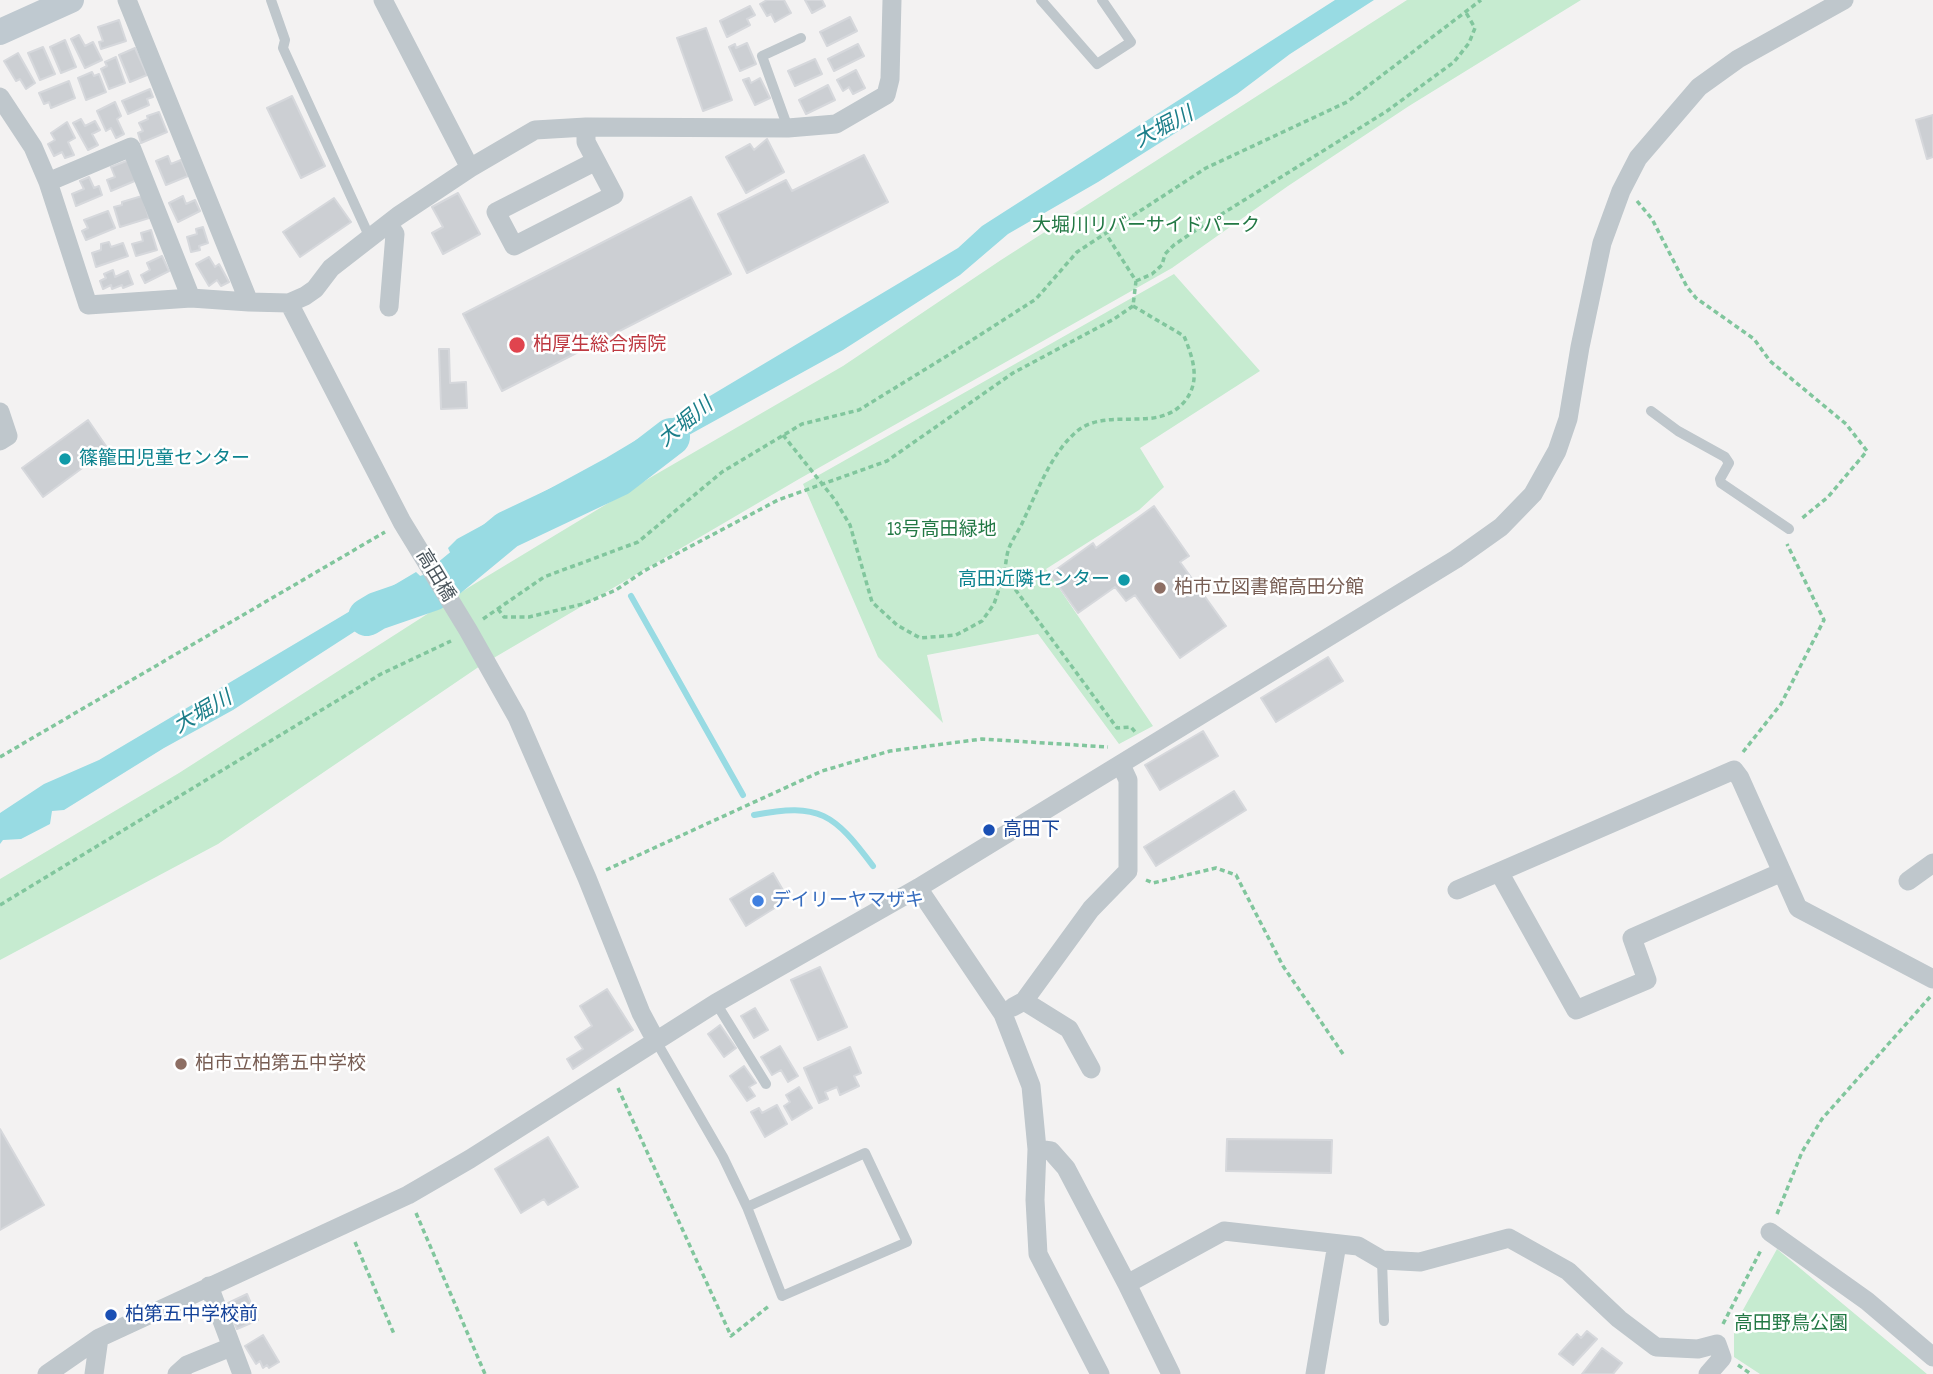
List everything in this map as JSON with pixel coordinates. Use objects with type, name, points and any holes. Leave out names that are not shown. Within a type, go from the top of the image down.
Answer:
[{"type":"street","points":[[0,32],[71,0]]},
{"type":"street","points":[[127,0],[249,302]]},
{"type":"street","points":[[383,0],[470,168]]},
{"type":"street","points":[[0,97],[33,147],[48,182],[88,305],[191,298],[289,303],[315,289],[331,268],[388,224],[470,168],[535,130],[586,127],[788,128],[836,124],[887,95],[890,79],[892,0]]},
{"type":"street","points":[[47,1374],[99,1338],[408,1195],[470,1159],[716,1003],[918,888],[1127,762],[1456,559],[1501,527],[1533,494],[1557,451],[1568,419],[1602,243],[1621,191],[1639,158],[1699,87],[1738,59],[1844,0]]},
{"type":"street","points":[[586,127],[586,142],[614,195],[514,246],[496,212],[596,161]]},
{"type":"street","points":[[48,182],[131,147],[191,298]]},
{"type":"street","points":[[388,224],[395,234],[389,307]]},
{"type":"street","name":"高田橋","points":[[289,303],[402,522],[517,717],[656,1041]]},
{"type":"street","points":[[0,412],[8,436],[0,441]]},
{"type":"street","points":[[1003,1014],[1024,1000],[1091,909],[1128,871],[1127,762]]},
{"type":"street","points":[[1457,890],[1734,770],[1798,908],[1933,979]]},
{"type":"street","points":[[1908,881],[1933,863]]},
{"type":"street","points":[[1499,872],[1576,1010],[1647,980],[1632,938],[1782,872]]},
{"type":"street","points":[[918,888],[1003,1014],[1031,1086],[1037,1149],[1035,1200],[1038,1254],[1100,1374]]},
{"type":"street","points":[[1024,1000],[1069,1029],[1091,1069]]},
{"type":"street","points":[[1037,1149],[1051,1151],[1066,1168],[1171,1374]]},
{"type":"street","points":[[1127,1284],[1224,1231],[1358,1246],[1382,1260],[1420,1262],[1508,1238],[1568,1271],[1619,1319],[1656,1347],[1698,1349],[1717,1344],[1722,1358],[1708,1374]]},
{"type":"street","points":[[1770,1232],[1867,1301],[1933,1357]]},
{"type":"street","points":[[1315,1374],[1337,1244]]},
{"type":"street","points":[[209,1286],[242,1374]]},
{"type":"street","points":[[94,1374],[99,1338]]},
{"type":"street","points":[[177,1374],[187,1365],[231,1347]]},
{"type":"lane","points":[[271,0],[285,40],[283,48],[370,238]]},
{"type":"lane","points":[[1041,0],[1097,64],[1131,42],[1102,0]]},
{"type":"lane","points":[[788,128],[762,57],[802,38]]},
{"type":"lane","points":[[1651,411],[1678,431],[1726,457],[1729,463],[1720,479],[1721,483],[1789,529]]},
{"type":"lane","points":[[716,1003],[765,1084]]},
{"type":"lane","points":[[656,1041],[723,1157],[747,1207],[782,1296],[906,1242],[865,1153],[747,1207]]},
{"type":"lane","points":[[1382,1260],[1384,1321]]},
{"type":"path","points":[[0,905],[381,674],[443,646],[544,577],[638,542],[722,471],[802,424],[859,410],[1036,299],[1077,252],[1206,168],[1347,102],[1481,0]]},
{"type":"path","points":[[1136,281],[1152,274],[1162,265],[1165,254],[1174,245],[1357,131],[1454,62],[1469,43],[1475,28],[1465,11]]},
{"type":"path","points":[[1621,191],[1632,194],[1651,219],[1687,287],[1696,298],[1754,338],[1770,361],[1846,424],[1867,451],[1828,497],[1789,529],[1784,538],[1824,620],[1781,704],[1738,759],[1734,770]]},
{"type":"path","points":[[498,609],[504,617],[529,617],[583,604],[616,590],[644,571],[778,499],[822,482],[857,474],[887,461],[1013,373],[1133,306],[1136,281],[1105,234]]},
{"type":"path","points":[[783,435],[822,482],[850,524],[872,602],[897,625],[920,638],[956,635],[982,621],[994,604],[1009,548],[1038,487],[1054,460],[1076,432],[1096,421],[1149,420],[1165,416],[1177,411],[1192,392],[1195,368],[1184,336],[1133,306]]},
{"type":"path","points":[[0,757],[402,522]]},
{"type":"path","points":[[1004,574],[1117,728],[1131,726],[1140,737]]},
{"type":"path","points":[[587,878],[822,771],[890,751],[982,739],[1124,747],[1127,762]]},
{"type":"path","points":[[1128,871],[1153,883],[1216,868],[1236,875],[1283,966],[1343,1054]]},
{"type":"path","points":[[1711,1344],[1731,1311],[1770,1232],[1802,1152],[1822,1119],[1933,994]]},
{"type":"path","points":[[610,1070],[731,1336],[782,1296]]},
{"type":"path","points":[[408,1195],[485,1374]]},
{"type":"path","points":[[347,1224],[394,1335]]},
{"type":"green space","name":"大堀川リバーサイドパーク","points":[[1407,0],[1581,0],[1409,106],[1288,186],[1172,268],[799,479],[480,666],[218,844],[0,960],[0,879],[179,773],[471,586],[843,366],[1001,260]]},
{"type":"green space","name":"13号高田緑地","points":[[1174,274],[1260,371],[1140,448],[1164,487],[1139,510],[1046,569],[1153,726],[1119,744],[1038,634],[927,655],[943,723],[878,657],[803,484]]},
{"type":"green space","name":"高田野鳥公園","points":[[1777,1249],[1927,1374],[1760,1374],[1734,1357],[1734,1326]]},
{"type":"water","points":[[1335,0],[1374,0],[1290,54],[1237,94],[1098,182],[1008,234],[960,275],[843,350],[533,521],[457,568],[448,548],[457,539],[606,458],[958,248],[982,226]]},
{"type":"water","points":[[416,572],[434,589],[388,610],[233,710],[164,748],[64,810],[52,811],[50,824],[21,839],[3,840],[0,844],[0,813],[44,784],[99,760]]},
{"type":"building","points":[[767,0],[784,0],[791,13],[775,22],[771,14],[767,16],[760,4]]},
{"type":"building","points":[[805,0],[822,0],[825,6],[812,13]]},
{"type":"building","points":[[750,6],[755,15],[747,19],[750,25],[727,37],[720,21]]},
{"type":"building","points":[[850,17],[857,31],[827,46],[820,32]]},
{"type":"building","points":[[119,20],[126,41],[101,49],[99,42],[103,41],[98,27]]},
{"type":"building","points":[[706,28],[732,100],[703,111],[677,38]]},
{"type":"building","points":[[79,35],[85,46],[93,42],[102,60],[85,68],[71,39]]},
{"type":"building","points":[[65,40],[76,67],[61,73],[50,47]]},
{"type":"building","points":[[747,43],[756,64],[740,71],[729,47],[735,44],[736,48]]},
{"type":"building","points":[[858,44],[864,56],[834,71],[828,59]]},
{"type":"building","points":[[43,47],[55,74],[40,80],[28,53]]},
{"type":"building","points":[[135,48],[147,75],[130,82],[119,55]]},
{"type":"building","points":[[18,53],[35,83],[26,89],[20,79],[16,81],[4,61]]},
{"type":"building","points":[[116,57],[125,83],[109,89],[101,69],[107,66],[105,62]]},
{"type":"building","points":[[815,59],[822,74],[795,86],[788,71]]},
{"type":"building","points":[[856,70],[865,88],[853,94],[849,87],[843,91],[837,80]]},
{"type":"building","points":[[92,72],[94,76],[99,74],[106,92],[86,100],[78,78]]},
{"type":"building","points":[[749,78],[751,83],[760,78],[770,98],[755,105],[743,80]]},
{"type":"building","points":[[69,81],[75,98],[51,108],[49,102],[44,104],[39,93]]},
{"type":"building","points":[[828,85],[835,100],[806,114],[799,100]]},
{"type":"building","points":[[150,89],[153,97],[147,99],[149,105],[128,114],[122,101]]},
{"type":"building","points":[[292,96],[325,166],[301,178],[267,108]]},
{"type":"building","points":[[115,102],[121,116],[117,119],[124,134],[116,138],[111,128],[106,131],[97,111]]},
{"type":"building","points":[[159,112],[167,132],[141,143],[138,133],[143,131],[139,123],[148,119],[147,116]]},
{"type":"building","points":[[1933,115],[1933,157],[1927,159],[1916,120]]},
{"type":"building","points":[[81,119],[85,126],[95,121],[100,130],[92,134],[98,145],[88,150],[73,123]]},
{"type":"building","points":[[67,122],[75,138],[68,142],[74,155],[65,158],[62,152],[54,156],[48,144],[55,140],[51,133]]},
{"type":"building","points":[[767,139],[784,172],[746,193],[726,157],[750,144],[754,150]]},
{"type":"building","points":[[864,155],[888,202],[747,273],[718,214],[786,180],[792,191]]},
{"type":"building","points":[[168,156],[171,164],[181,160],[188,176],[166,185],[156,161]]},
{"type":"building","points":[[129,160],[137,180],[111,191],[107,180],[115,177],[111,167]]},
{"type":"building","points":[[89,177],[94,188],[99,186],[102,195],[76,206],[72,194],[84,189],[80,181]]},
{"type":"building","points":[[458,193],[480,234],[443,254],[432,233],[443,227],[432,207]]},
{"type":"building","points":[[142,196],[149,218],[120,227],[114,207]]},
{"type":"building","points":[[183,196],[186,204],[195,200],[200,211],[178,222],[169,203]]},
{"type":"building","name":"柏厚生総合病院","points":[[691,197],[731,274],[502,391],[463,314]]},
{"type":"building","points":[[334,198],[351,222],[300,257],[283,232]]},
{"type":"building","points":[[108,211],[115,228],[86,240],[82,231],[88,228],[84,220]]},
{"type":"building","points":[[203,227],[208,243],[199,246],[200,250],[191,252],[187,237],[197,234],[196,229]]},
{"type":"building","points":[[151,230],[157,250],[136,256],[132,244],[143,241],[141,233]]},
{"type":"building","points":[[109,242],[111,247],[123,243],[128,256],[96,267],[92,253],[101,250],[101,244]]},
{"type":"building","points":[[162,256],[169,271],[145,283],[141,275],[150,270],[147,263]]},
{"type":"building","points":[[209,257],[215,267],[219,264],[229,282],[221,286],[217,280],[209,286],[196,264]]},
{"type":"building","points":[[113,270],[115,277],[128,271],[133,284],[112,289],[111,285],[103,289],[100,281],[106,278],[104,274]]},
{"type":"building","points":[[439,349],[449,349],[450,383],[466,382],[467,408],[441,409]]},
{"type":"building","name":"篠籠田児童センター","points":[[88,420],[108,449],[43,497],[22,468]]},
{"type":"building","name":"高田近隣センター","points":[[1154,506],[1189,556],[1180,562],[1226,626],[1180,658],[1135,595],[1126,601],[1115,587],[1078,613],[1050,574],[1093,543],[1096,548]]},
{"type":"building","points":[[1328,657],[1343,681],[1276,722],[1261,698]]},
{"type":"building","points":[[1203,731],[1218,756],[1160,790],[1145,765]]},
{"type":"building","points":[[1234,791],[1246,810],[1156,866],[1144,847]]},
{"type":"building","points":[[773,873],[787,897],[781,904],[746,926],[730,899]]},
{"type":"building","points":[[820,967],[847,1027],[818,1040],[791,980]]},
{"type":"building","points":[[607,989],[633,1030],[573,1069],[567,1059],[583,1049],[575,1037],[592,1026],[580,1006]]},
{"type":"building","points":[[755,1008],[768,1030],[754,1038],[741,1016]]},
{"type":"building","points":[[720,1025],[736,1048],[724,1057],[708,1034]]},
{"type":"building","points":[[780,1046],[798,1076],[788,1082],[781,1070],[772,1075],[761,1057]]},
{"type":"building","points":[[850,1047],[861,1073],[854,1076],[859,1086],[840,1095],[837,1087],[825,1092],[828,1099],[819,1103],[804,1068]]},
{"type":"building","points":[[744,1066],[756,1083],[749,1087],[755,1096],[747,1101],[730,1076]]},
{"type":"building","points":[[799,1087],[812,1108],[792,1120],[784,1106],[790,1102],[786,1095]]},
{"type":"building","points":[[777,1105],[787,1124],[765,1137],[751,1112],[759,1108],[762,1113]]},
{"type":"building","points":[[0,1129],[44,1205],[0,1230]]},
{"type":"building","points":[[548,1137],[578,1187],[548,1205],[544,1199],[521,1213],[495,1169]]},
{"type":"building","points":[[1227,1139],[1332,1140],[1331,1173],[1226,1171]]},
{"type":"building","points":[[247,1294],[258,1320],[237,1329],[226,1304]]},
{"type":"building","points":[[1587,1331],[1597,1339],[1573,1365],[1559,1354],[1577,1334],[1581,1338]]},
{"type":"building","points":[[263,1335],[279,1362],[269,1368],[267,1365],[263,1368],[260,1361],[256,1364],[245,1346]]},
{"type":"building","points":[[1602,1348],[1622,1363],[1613,1374],[1582,1374]]},
{"type":"waterway","name":"大堀川","points":[[367,617],[432,592],[507,530],[619,477],[671,437]]},
{"type":"waterway","points":[[631,596],[743,795]]},
{"type":"waterway","points":[[754,815],[795,810],[824,816],[847,834],[873,866]]},
{"type":"place","name":"柏厚生総合病院","points":[[517,345]]},
{"type":"place","name":"篠籠田児童センター","points":[[65,459]]},
{"type":"place","name":"高田近隣センター","points":[[1124,580]]},
{"type":"place","name":"柏市立図書館高田分館","points":[[1160,588]]},
{"type":"place","name":"高田下","points":[[989,830]]},
{"type":"place","name":"デイリーヤマザキ","points":[[758,901]]},
{"type":"place","name":"柏市立柏第五中学校","points":[[181,1064]]},
{"type":"place","name":"柏第五中学校前","points":[[111,1315]]}]
